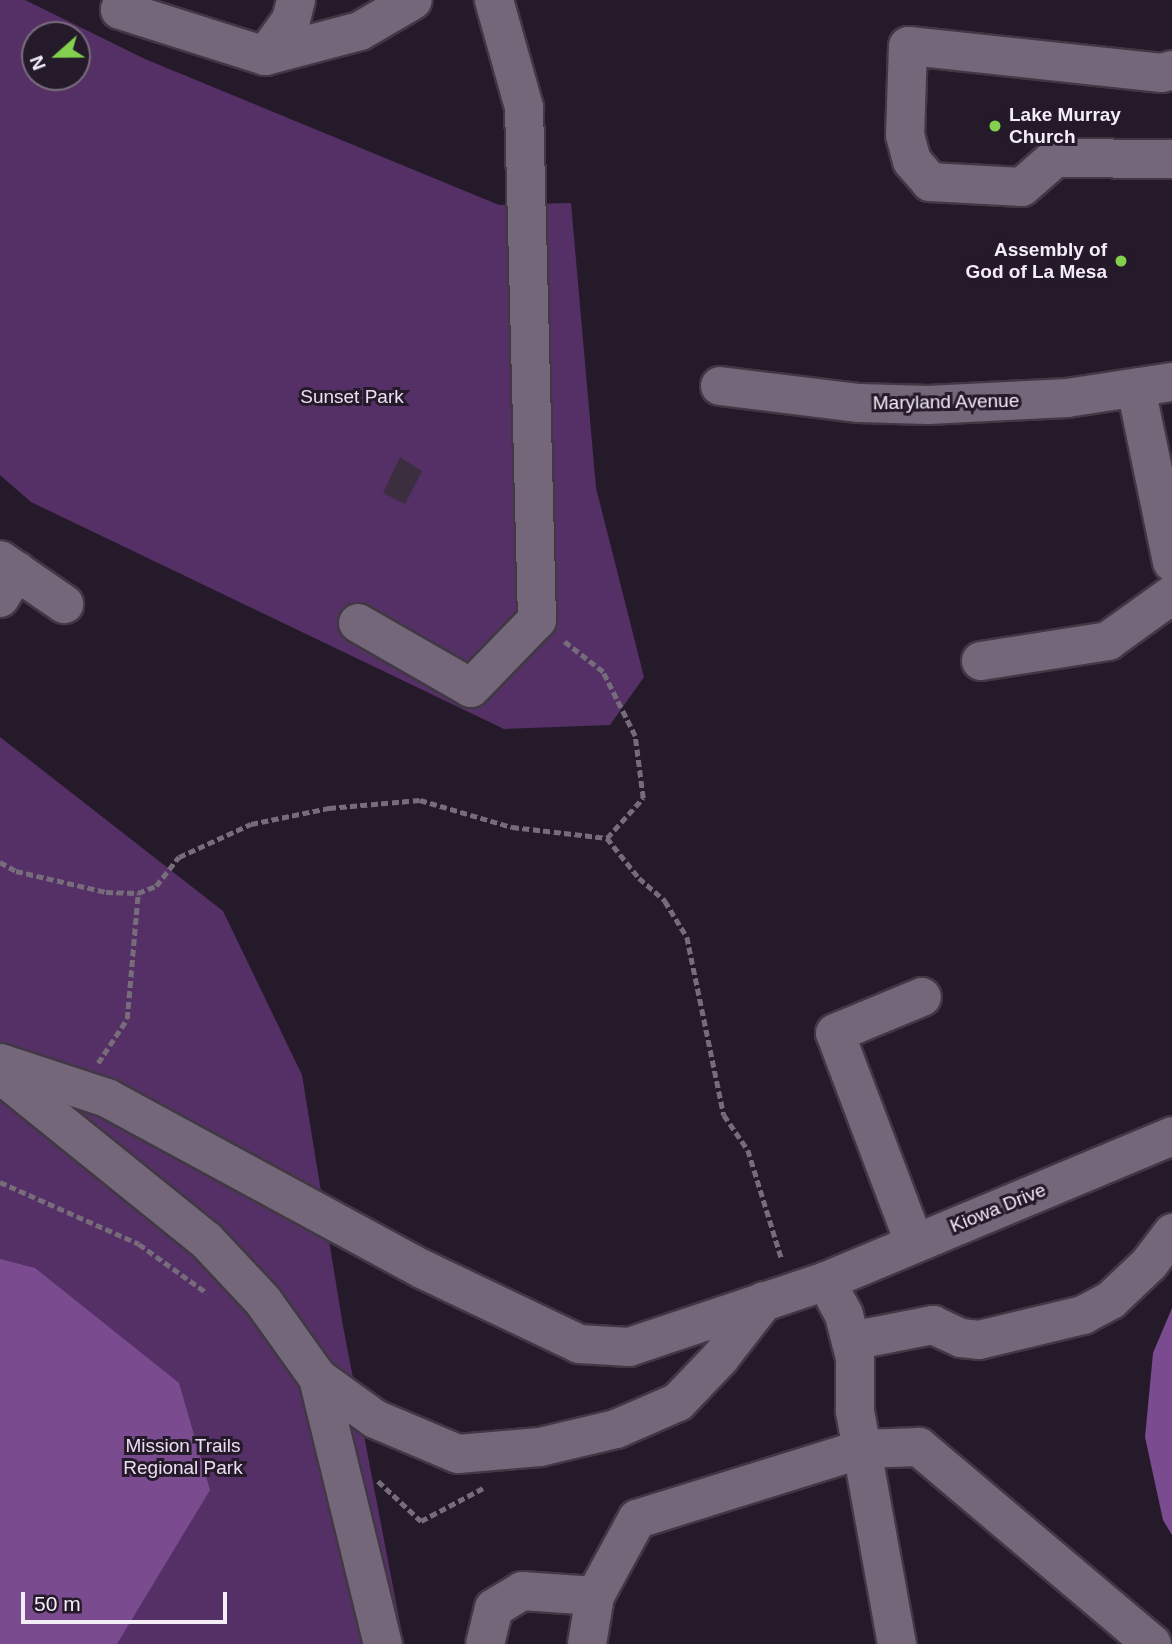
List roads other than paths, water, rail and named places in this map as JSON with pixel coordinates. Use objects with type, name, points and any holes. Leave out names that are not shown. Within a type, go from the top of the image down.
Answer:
[{"type":"street","points":[[123,0],[120,10],[265,56],[360,31],[413,0]]},
{"type":"street","points":[[265,56],[291,20],[296,0]]},
{"type":"street","points":[[358,623],[471,688],[537,620],[524,107],[494,0]]},
{"type":"street","points":[[1172,70],[1162,73],[908,46],[905,135],[912,161],[930,182],[1022,187],[1055,158],[1172,159]]},
{"type":"street","points":[[1154,385],[1172,562]]},
{"type":"street","name":"Maryland Avenue","points":[[720,386],[831,400],[928,405],[1026,401],[1154,385]]},
{"type":"street","points":[[6,576],[65,604]]},
{"type":"street","points":[[981,661],[1108,641],[1172,595]]},
{"type":"street","points":[[914,1242],[835,1033],[922,997]]},
{"type":"street","name":"Kiowa Drive","points":[[0,1063],[107,1098],[422,1269],[579,1344],[629,1347],[826,1281],[1172,1136]]},
{"type":"street","points":[[0,1074],[206,1240],[263,1301],[318,1378],[374,1419],[458,1454],[540,1447],[617,1429],[678,1402],[720,1358],[764,1301]]},
{"type":"street","points":[[851,1341],[933,1325],[961,1338],[979,1340],[1083,1315],[1111,1300],[1149,1264],[1172,1233]]},
{"type":"street","points":[[826,1281],[844,1315],[851,1341],[862,1449],[897,1644]]},
{"type":"street","points":[[318,1378],[383,1644]]},
{"type":"street","points":[[587,1644],[595,1596],[637,1519],[862,1449],[919,1447],[1152,1644]]},
{"type":"street","points":[[485,1644],[494,1608],[522,1591],[595,1596]]},
{"type":"place","name":"Lake Murray Church","points":[[995,126]]},
{"type":"place","name":"Assembly of God of La Mesa","points":[[1121,261]]},
{"type":"park label","name":"Sunset Park","points":[[352,397]]},
{"type":"park label","name":"Mission Trails Regional Park","points":[[183,1457]]}]
